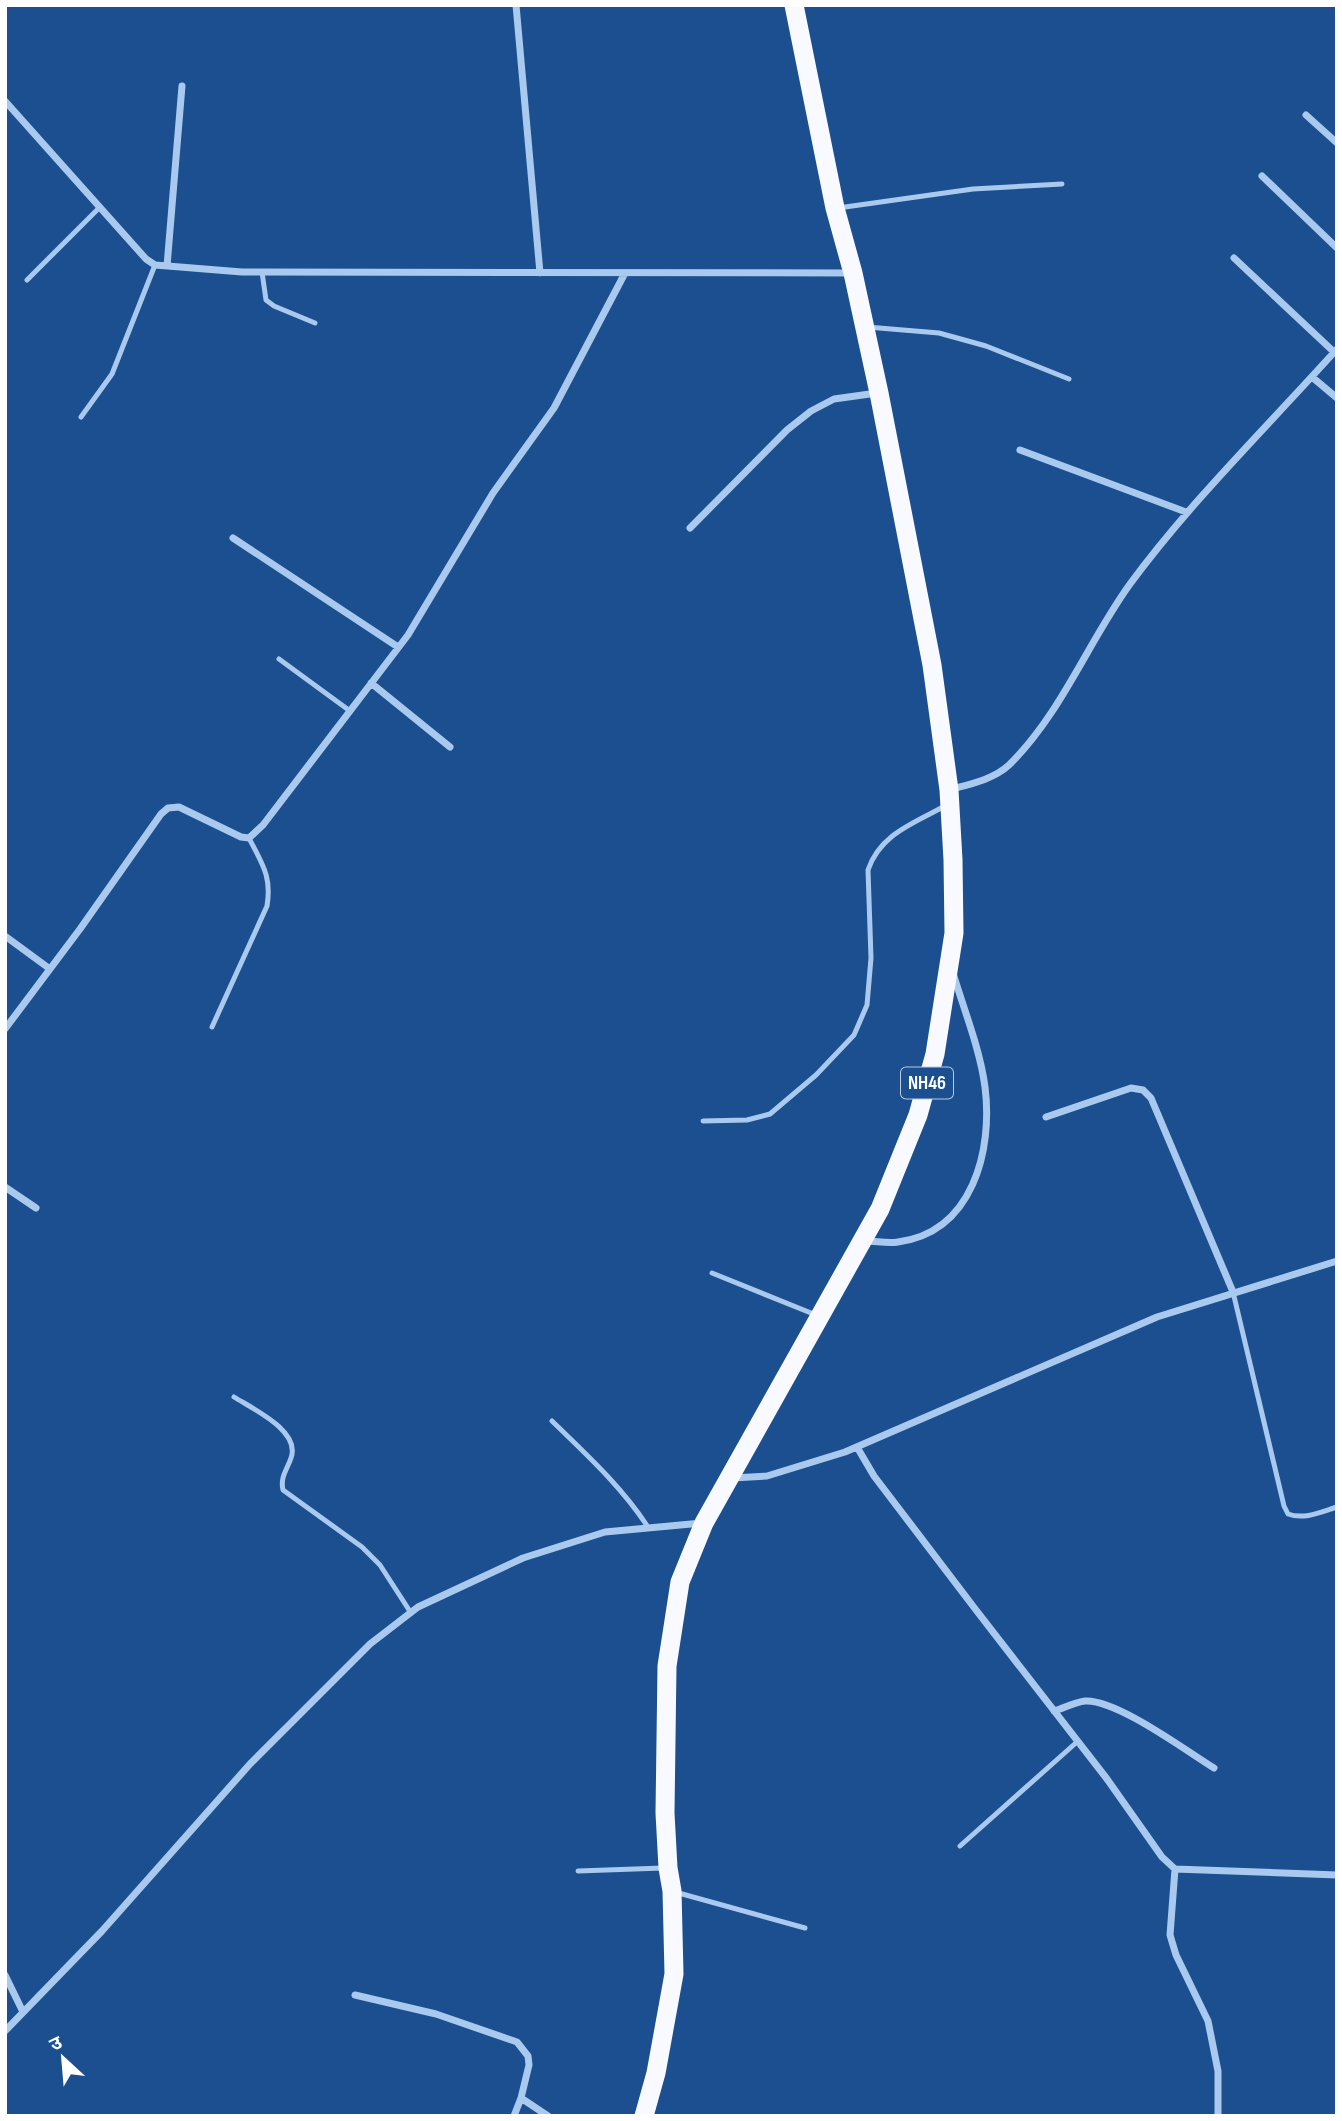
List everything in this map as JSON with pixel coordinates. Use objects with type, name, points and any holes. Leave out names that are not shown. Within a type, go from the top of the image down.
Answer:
[{"type":"highway","name":"NH46","points":[[644,2116],[656,2073],[674,1974],[672,1891],[665,1813],[667,1666],[680,1582],[704,1522],[880,1209],[918,1115],[935,1054],[950,963],[954,909],[949,797],[932,665],[879,393],[853,273],[835,208],[794,5]]},
{"type":"street","points":[[516,5],[540,273]]},
{"type":"street","points":[[167,266],[182,86]]},
{"type":"street","points":[[5,101],[146,259],[155,265],[262,272],[853,273]]},
{"type":"street","points":[[1306,115],[1337,143]]},
{"type":"street","points":[[1262,176],[1337,248]]},
{"type":"street","points":[[949,797],[1007,767],[1035,735],[1129,586],[1186,512],[1336,351],[1234,258]]},
{"type":"street","points":[[7,1025],[168,808],[179,807],[241,837],[249,838],[263,825],[408,635],[493,493],[554,408],[625,273]]},
{"type":"street","points":[[1312,377],[1337,398]]},
{"type":"street","points":[[690,528],[788,429],[811,411],[834,399],[879,393]]},
{"type":"street","points":[[1020,450],[1186,512]]},
{"type":"street","points":[[233,538],[398,647]]},
{"type":"street","points":[[371,683],[450,747]]},
{"type":"street","points":[[5,936],[50,969]]},
{"type":"street","points":[[862,1240],[896,1243],[920,1237],[940,1226],[963,1204],[979,1171],[987,1137],[985,1086],[950,963]]},
{"type":"street","points":[[1046,1116],[1131,1088],[1143,1090],[1151,1098],[1233,1292]]},
{"type":"street","points":[[5,1186],[36,1208]]},
{"type":"street","points":[[729,1478],[767,1476],[857,1447],[1157,1317],[1337,1261]]},
{"type":"street","points":[[857,1447],[890,1496],[1107,1779],[1161,1857],[1175,1869],[1337,1875]]},
{"type":"street","points":[[5,2031],[102,1931],[250,1764],[370,1644],[411,1613],[523,1558],[605,1532],[704,1522]]},
{"type":"street","points":[[1054,1711],[1084,1701],[1100,1702],[1119,1710],[1214,1768]]},
{"type":"street","points":[[1175,1869],[1170,1935],[1176,1955],[1208,2021],[1218,2071],[1218,2116]]},
{"type":"street","points":[[5,1975],[23,2012]]},
{"type":"street","points":[[355,1996],[436,2014],[517,2042],[528,2056],[529,2065],[514,2116]]},
{"type":"street","points":[[521,2098],[548,2116]]},
{"type":"lane","points":[[835,208],[973,189],[1062,184]]},
{"type":"lane","points":[[27,280],[100,206]]},
{"type":"lane","points":[[80,417],[112,374],[155,265]]},
{"type":"lane","points":[[262,272],[267,300],[274,306],[315,323]]},
{"type":"lane","points":[[864,327],[939,333],[986,346],[1069,379]]},
{"type":"lane","points":[[279,659],[350,711]]},
{"type":"lane","points":[[703,1121],[747,1120],[770,1114],[816,1075],[853,1035],[867,1005],[871,958],[868,870],[873,856],[890,835],[949,797]]},
{"type":"lane","points":[[212,1027],[267,906],[270,888],[266,871],[249,838]]},
{"type":"lane","points":[[712,1273],[819,1316]]},
{"type":"lane","points":[[1233,1292],[1284,1506],[1288,1514],[1297,1517],[1337,1507]]},
{"type":"lane","points":[[234,1396],[283,1430],[293,1444],[292,1455],[281,1481],[283,1490],[362,1547],[380,1565],[411,1613]]},
{"type":"lane","points":[[552,1421],[611,1477],[648,1527]]},
{"type":"lane","points":[[960,1846],[1078,1741]]},
{"type":"lane","points":[[578,1871],[668,1868]]},
{"type":"lane","points":[[672,1891],[805,1928]]}]
